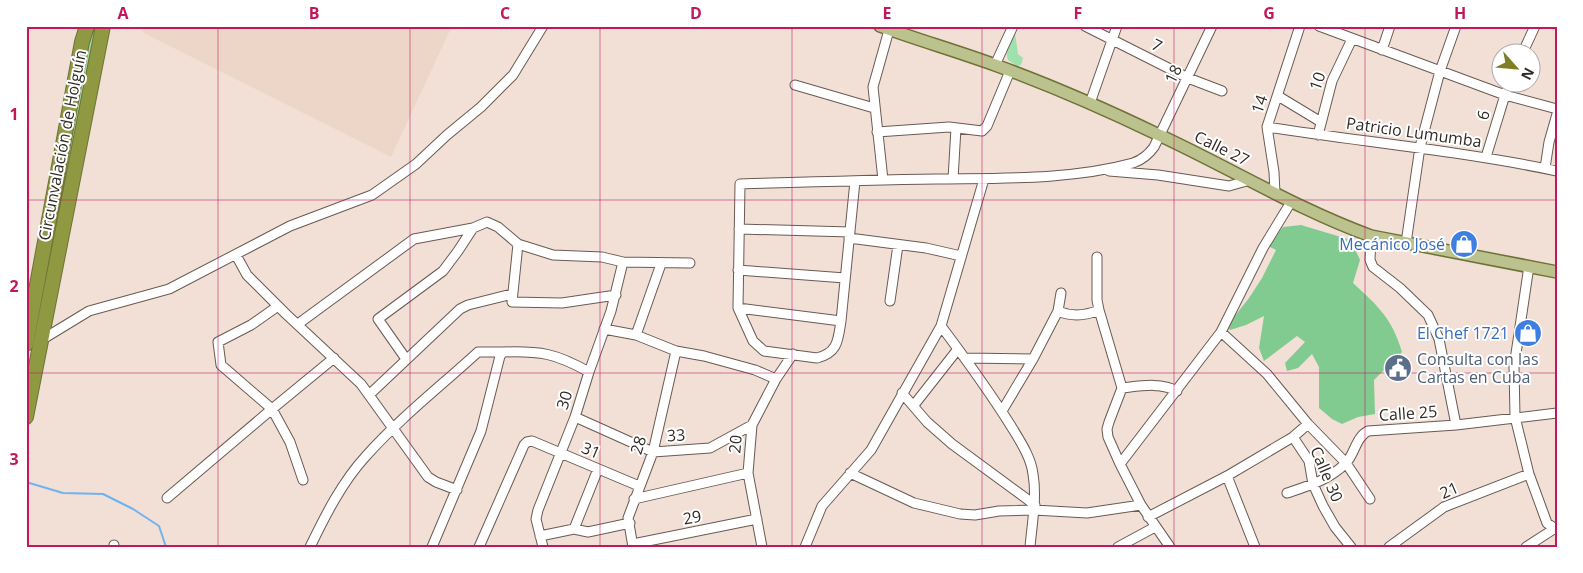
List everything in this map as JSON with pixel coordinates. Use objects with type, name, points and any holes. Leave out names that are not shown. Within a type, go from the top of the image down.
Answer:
[{"type":"highway","name":"Circunvalación de Holguín","points":[[26,344],[87,26]]},
{"type":"highway","name":"Circunvalación de Holguín","points":[[26,417],[43,339],[103,26]]},
{"type":"main road","name":"Calle 27","points":[[884,28],[903,30],[1090,103],[1160,135],[1291,202],[1371,236],[1557,272]]},
{"type":"street","points":[[43,339],[89,311],[169,289],[290,226],[372,195],[416,164],[447,135],[481,108],[512,75],[543,26]]},
{"type":"street","points":[[995,65],[1013,26]]},
{"type":"street","name":"7","points":[[1085,26],[1188,78],[1222,91]]},
{"type":"street","points":[[1090,103],[1117,26]]},
{"type":"street","name":"18","points":[[1098,170],[1138,161],[1149,154],[1212,26]]},
{"type":"street","name":"14","points":[[1275,194],[1274,172],[1267,127],[1300,26]]},
{"type":"street","points":[[1319,26],[1504,95],[1557,109]]},
{"type":"street","points":[[1382,50],[1390,26]]},
{"type":"street","points":[[1406,243],[1420,147],[1440,71],[1456,26]]},
{"type":"street","points":[[1528,42],[1535,26]]},
{"type":"street","points":[[883,180],[873,87],[884,28]]},
{"type":"street","name":"10","points":[[1318,135],[1332,81],[1352,39]]},
{"type":"street","points":[[878,132],[956,128],[982,131],[987,126],[1010,71]]},
{"type":"street","points":[[795,86],[874,108]]},
{"type":"street","name":"6","points":[[1486,157],[1505,92]]},
{"type":"street","points":[[1278,96],[1321,122]]},
{"type":"street","points":[[1545,168],[1553,144],[1557,114]]},
{"type":"street","name":"Patricio Lumumba","points":[[1267,127],[1486,157],[1557,171]]},
{"type":"street","points":[[953,179],[956,128]]},
{"type":"street","points":[[855,181],[841,321],[838,339],[832,351],[825,356],[817,358],[764,351],[753,341],[738,308],[740,184],[883,180],[984,179],[1059,175],[1098,170],[1158,175],[1229,186],[1250,180]]},
{"type":"street","points":[[805,547],[822,506],[871,450],[941,326],[984,179]]},
{"type":"street","points":[[1120,464],[1221,332],[1263,248],[1291,202]]},
{"type":"street","points":[[298,324],[414,239],[473,228],[487,222],[498,227],[518,244],[552,255],[602,257],[623,262],[690,263]]},
{"type":"street","points":[[406,359],[378,319],[443,271],[473,228]]},
{"type":"street","points":[[739,229],[850,235],[961,256]]},
{"type":"street","points":[[1371,236],[1370,260],[1373,267],[1390,279],[1428,315],[1439,339],[1456,425]]},
{"type":"street","points":[[518,244],[512,302],[562,302],[616,295]]},
{"type":"street","points":[[890,301],[898,245]]},
{"type":"street","points":[[236,255],[247,275],[353,375],[431,479],[457,490]]},
{"type":"street","points":[[1097,256],[1097,300],[1122,388],[1107,429],[1108,437],[1141,505],[1170,547]]},
{"type":"street","name":"30","points":[[543,547],[536,518],[538,510],[575,417],[616,295],[623,262]]},
{"type":"street","points":[[636,335],[661,264]]},
{"type":"street","points":[[1526,547],[1538,544],[1556,529],[1547,523],[1529,474],[1515,417],[1514,367],[1529,266]]},
{"type":"street","points":[[738,270],[845,278]]},
{"type":"street","points":[[1002,411],[1058,312],[1061,293]]},
{"type":"street","points":[[369,394],[460,309],[468,305],[512,294]]},
{"type":"street","points":[[278,306],[251,324],[218,342],[221,365],[272,409],[286,434],[303,480]]},
{"type":"street","points":[[738,308],[841,321]]},
{"type":"street","points":[[1058,312],[1075,316],[1088,315],[1099,310]]},
{"type":"street","points":[[941,326],[1002,411],[1023,446],[1033,475],[1036,508],[1030,547]]},
{"type":"street","points":[[604,329],[636,335],[676,351],[704,356],[755,370],[776,379]]},
{"type":"street","points":[[1221,332],[1266,374],[1308,424],[1346,463],[1370,499]]},
{"type":"street","points":[[914,405],[958,349]]},
{"type":"street","name":"28","points":[[633,546],[628,518],[653,452],[676,351]]},
{"type":"street","points":[[310,547],[322,522],[350,476],[365,456],[392,428],[478,352],[552,354],[589,372]]},
{"type":"street","points":[[428,546],[457,490],[481,431],[500,356],[503,352]]},
{"type":"street","name":"20","points":[[762,547],[748,473],[752,426],[776,379],[793,354]]},
{"type":"street","points":[[167,498],[334,358]]},
{"type":"street","points":[[965,358],[1033,359]]},
{"type":"street","points":[[1122,388],[1151,385],[1173,388],[1177,391]]},
{"type":"street","points":[[902,393],[928,422],[952,444],[1036,508]]},
{"type":"street","name":"Calle 25","points":[[1287,493],[1313,484],[1331,475],[1346,463],[1361,436],[1368,431],[1456,425],[1557,413]]},
{"type":"street","name":"33","points":[[575,417],[653,452],[710,448],[752,426]]},
{"type":"street","points":[[1148,517],[1227,476],[1294,437],[1308,424]]},
{"type":"street","name":"Calle 30","points":[[1294,437],[1309,461],[1313,484],[1335,527],[1351,547]]},
{"type":"street","name":"31","points":[[479,547],[527,442],[532,441],[639,486]]},
{"type":"street","points":[[574,529],[598,469]]},
{"type":"street","points":[[634,500],[748,473]]},
{"type":"street","points":[[850,473],[914,504],[976,515],[1036,508],[1087,512],[1141,505]]},
{"type":"street","name":"21","points":[[1389,547],[1444,507],[1529,474]]},
{"type":"street","points":[[1227,476],[1256,547]]},
{"type":"street","name":"29","points":[[633,546],[757,519]]},
{"type":"street","points":[[540,536],[574,529],[588,532],[630,523]]},
{"type":"street","points":[[1118,547],[1155,527]]},
{"type":"shaded area","points":[[145,26],[452,26],[391,157],[142,32]]},
{"type":"green space","points":[[93,26],[96,26],[75,131],[59,229],[55,228],[67,154]]},
{"type":"green space","points":[[1013,32],[1015,33],[1018,54],[1023,58],[1021,65],[1017,66],[1008,60],[1006,51]]},
{"type":"green space","points":[[1301,225],[1351,240],[1360,260],[1353,283],[1389,321],[1402,352],[1374,380],[1375,414],[1358,417],[1342,424],[1332,419],[1319,408],[1319,367],[1312,354],[1298,368],[1287,371],[1285,363],[1305,342],[1297,336],[1264,361],[1259,348],[1264,316],[1230,330],[1226,327],[1262,278],[1276,250],[1268,246],[1283,227]]},
{"type":"waterway","points":[[26,482],[63,493],[103,494],[133,509],[159,526],[166,547]]},
{"type":"place","name":"Mecánico José","points":[[1464,244]]},
{"type":"place","name":"El Chef 1721","points":[[1528,333]]},
{"type":"place","name":"Consulta con las Cartas en Cuba","points":[[1398,368]]}]
